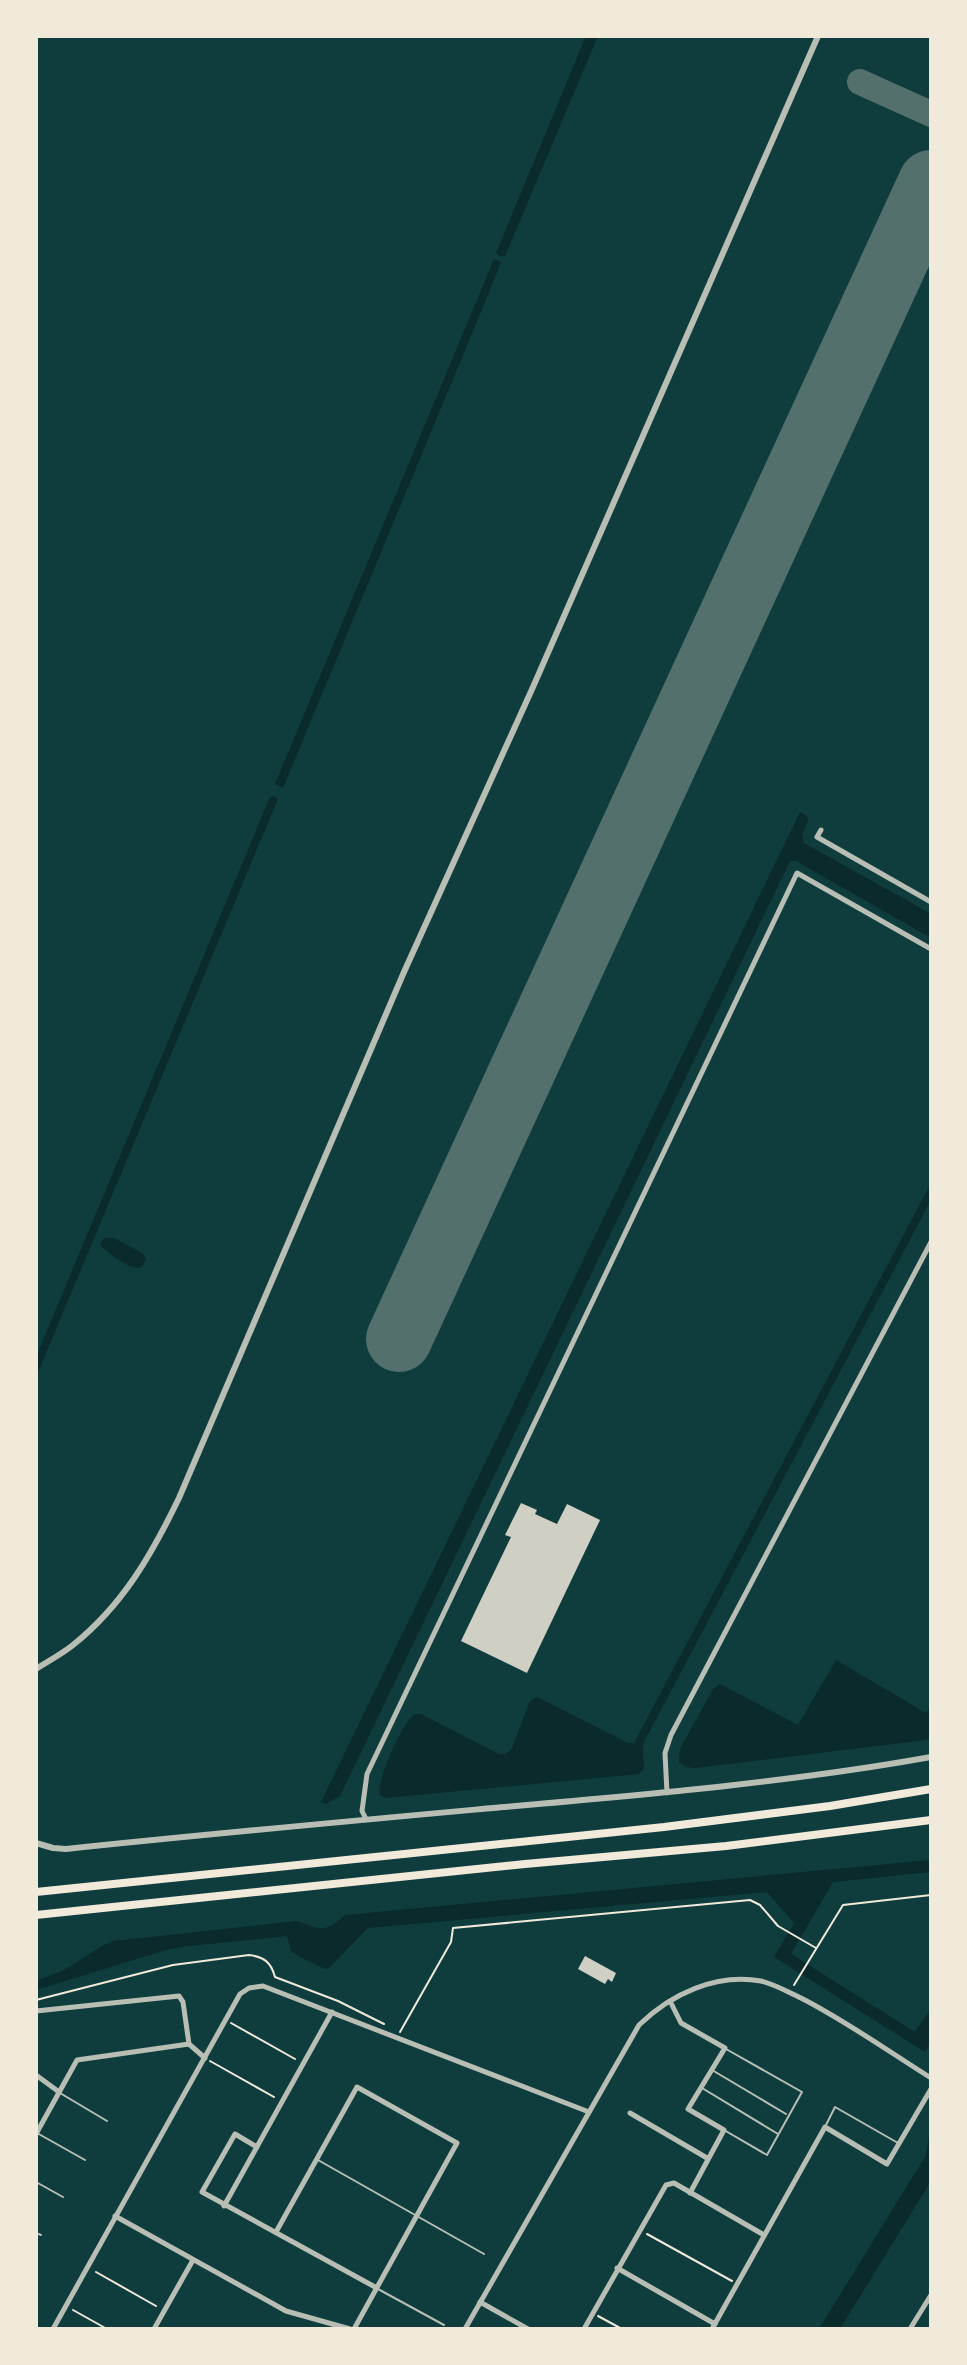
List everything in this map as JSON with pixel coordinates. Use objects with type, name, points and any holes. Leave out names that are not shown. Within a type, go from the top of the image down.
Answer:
[{"type":"highway","points":[[36,1892],[664,1827],[830,1806],[931,1789]]},
{"type":"highway","points":[[36,1915],[726,1846],[931,1820]]},
{"type":"street","points":[[36,1669],[72,1646],[101,1620],[132,1584],[162,1534],[404,972],[533,687],[818,36]]},
{"type":"street","points":[[821,830],[817,837],[931,902]]},
{"type":"street","points":[[366,1819],[362,1811],[367,1774],[797,873],[931,949]]},
{"type":"street","points":[[667,1793],[665,1753],[671,1735],[931,1242]]},
{"type":"street","points":[[36,1843],[66,1849],[667,1793],[876,1767],[931,1757]]},
{"type":"street","points":[[465,2329],[639,2025],[670,2000],[700,1986],[723,1981],[763,1981],[826,2010],[930,2076]]},
{"type":"street","points":[[53,2329],[240,1994],[249,1988],[263,1986],[589,2112]]},
{"type":"street","points":[[36,2011],[179,1996],[183,2002],[189,2044],[205,2058]]},
{"type":"street","points":[[670,2000],[681,2023],[725,2048],[688,2109],[724,2130],[690,2193]]},
{"type":"street","points":[[224,2206],[332,2012]]},
{"type":"street","points":[[36,2133],[77,2060],[189,2044]]},
{"type":"street","points":[[36,2075],[59,2092]]},
{"type":"street","points":[[115,2216],[286,2311],[352,2329],[457,2143],[357,2087],[276,2232]]},
{"type":"street","points":[[617,2268],[714,2326],[825,2127],[887,2164],[931,2089]]},
{"type":"street","points":[[630,2113],[707,2158]]},
{"type":"street","points":[[257,2147],[235,2134],[202,2192],[375,2287]]},
{"type":"street","points":[[584,2329],[666,2185],[674,2183],[764,2235]]},
{"type":"street","points":[[154,2329],[193,2260]]},
{"type":"street","points":[[910,2329],[929,2303],[931,2295]]},
{"type":"street","points":[[480,2302],[528,2329]]},
{"type":"lane","points":[[724,2130],[767,2155],[802,2092],[725,2048]]},
{"type":"lane","points":[[711,2070],[788,2115]]},
{"type":"lane","points":[[701,2087],[778,2134]]},
{"type":"lane","points":[[59,2092],[107,2121]]},
{"type":"lane","points":[[825,2127],[835,2107],[899,2144]]},
{"type":"lane","points":[[36,2133],[85,2160]]},
{"type":"lane","points":[[316,2159],[484,2254]]},
{"type":"lane","points":[[36,2182],[63,2197]]},
{"type":"lane","points":[[36,2233],[41,2235]]},
{"type":"lane","points":[[375,2287],[444,2325]]},
{"type":"path","points":[[796,1981],[843,1905],[931,1895]]},
{"type":"path","points":[[401,2032],[451,1942],[453,1928],[750,1900],[760,1905],[778,1926],[816,1948]]},
{"type":"path","points":[[36,2000],[173,1965],[249,1955],[260,1956],[272,1965],[275,1977],[338,2001],[389,2026]]},
{"type":"path","points":[[226,2020],[303,2064]]},
{"type":"path","points":[[205,2058],[282,2102]]},
{"type":"path","points":[[640,2230],[736,2284]]},
{"type":"path","points":[[87,2267],[164,2311]]},
{"type":"path","points":[[66,2305],[107,2329]]},
{"type":"path","points":[[593,2313],[622,2329]]},
{"type":"water","points":[[586,36],[598,36],[505,256],[500,256],[496,253]]},
{"type":"water","points":[[494,259],[501,262],[488,295],[283,788],[275,784]]},
{"type":"water","points":[[270,797],[278,799],[36,1377],[36,1357]]},
{"type":"water","points":[[800,812],[807,816],[808,821],[802,834],[804,843],[931,914],[931,938],[796,861],[790,861],[340,1796],[326,1804],[321,1802]]},
{"type":"water","points":[[931,1183],[931,1200],[644,1742],[644,1768],[639,1774],[385,1798],[380,1795],[390,1756],[401,1733],[416,1714],[499,1754],[506,1754],[512,1748],[530,1701],[537,1697],[628,1743],[634,1743]]},
{"type":"water","points":[[104,1238],[114,1238],[144,1254],[146,1259],[141,1268],[125,1264],[108,1253],[100,1245]]},
{"type":"water","points":[[836,1660],[926,1713],[931,1705],[931,1737],[695,1768],[685,1767],[679,1762],[680,1749],[713,1689],[720,1684],[798,1725]]},
{"type":"water","points":[[931,1860],[931,1872],[833,1882],[791,1954],[915,2032],[931,2008],[931,2042],[925,2052],[774,1957],[794,1923],[767,1892],[368,1928],[325,1969],[291,1951],[287,1936],[181,1947],[36,1990],[36,1981],[64,1970],[113,1941],[297,1921],[322,1928],[345,1915]]},
{"type":"water","points":[[931,2123],[931,2181],[840,2329],[819,2329],[926,2155]]},
{"type":"building","points":[[521,1503],[537,1510],[535,1514],[557,1524],[567,1504],[600,1520],[527,1673],[461,1641],[511,1537],[505,1535]]},
{"type":"building","points":[[585,1956],[616,1973],[612,1982],[608,1979],[605,1984],[578,1969]]},
{"type":"taxiway","points":[[860,82],[931,114]]},
{"type":"runway","points":[[399,1339],[931,183]]}]
